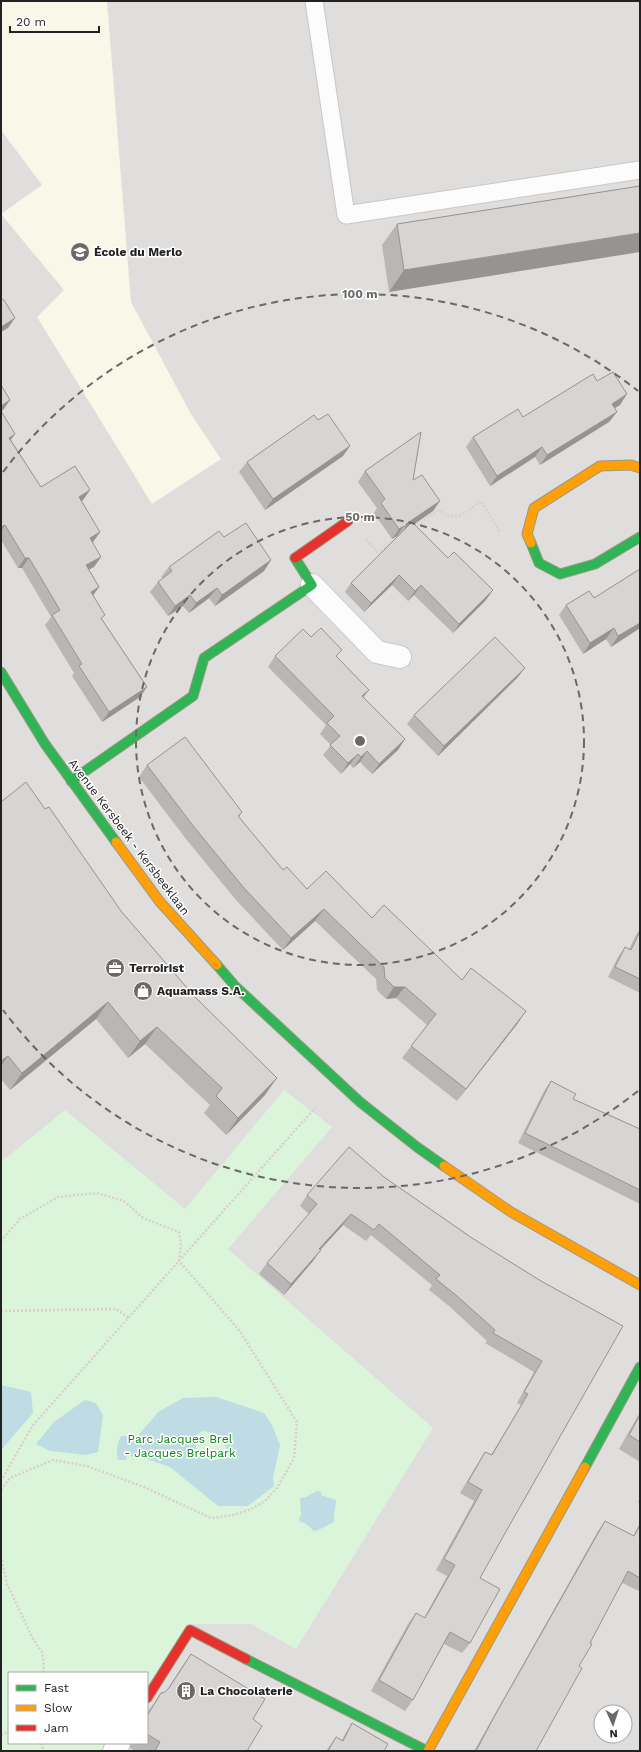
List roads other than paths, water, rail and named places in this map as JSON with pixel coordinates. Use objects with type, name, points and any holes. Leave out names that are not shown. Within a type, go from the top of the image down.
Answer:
[{"type":"street","points":[[640,468],[631,465],[600,466],[534,508],[527,534],[539,563],[560,574],[595,564],[640,537]]},
{"type":"street","points":[[348,521],[294,559],[312,585],[377,652],[400,657]]},
{"type":"street","points":[[71,782],[193,696],[204,658],[312,585]]},
{"type":"street","name":"Avenue Kersbeek - Kersbeeklaan","points":[[1,672],[45,744],[71,782],[160,902],[235,986],[360,1102],[417,1147],[511,1212],[640,1285]]},
{"type":"street","points":[[148,1696],[190,1630],[428,1751],[640,1367]]},
{"type":"lane","points":[[314,1],[346,215],[640,170]]},
{"type":"water","points":[[1,1385],[31,1392],[33,1413],[1,1450]]},
{"type":"water","points":[[216,1397],[264,1413],[272,1425],[280,1445],[273,1478],[274,1486],[248,1506],[218,1506],[170,1467],[141,1457],[127,1456],[126,1460],[118,1460],[117,1448],[121,1436],[138,1436],[158,1412],[183,1398]],"holes":[[[203,1431],[220,1437],[225,1444],[226,1454],[216,1460],[209,1460],[196,1448],[196,1435]]]},
{"type":"water","points":[[85,1400],[96,1403],[103,1415],[98,1452],[86,1455],[50,1451],[36,1444],[54,1422]]},
{"type":"water","points":[[317,1491],[321,1492],[321,1495],[336,1500],[336,1503],[334,1522],[314,1531],[305,1523],[300,1522],[300,1498],[306,1497]]},
{"type":"place","name":"École du Merlo","points":[[80,252]]},
{"type":"place","name":"Terroirist","points":[[115,968]]},
{"type":"place","name":"Aquamass S.A.","points":[[143,991]]},
{"type":"place","name":"La Chocolaterie","points":[[186,1691]]},
{"type":"park label","name":"Parc Jacques Brel - Jacques Brelpark","points":[[180,1446]]}]
